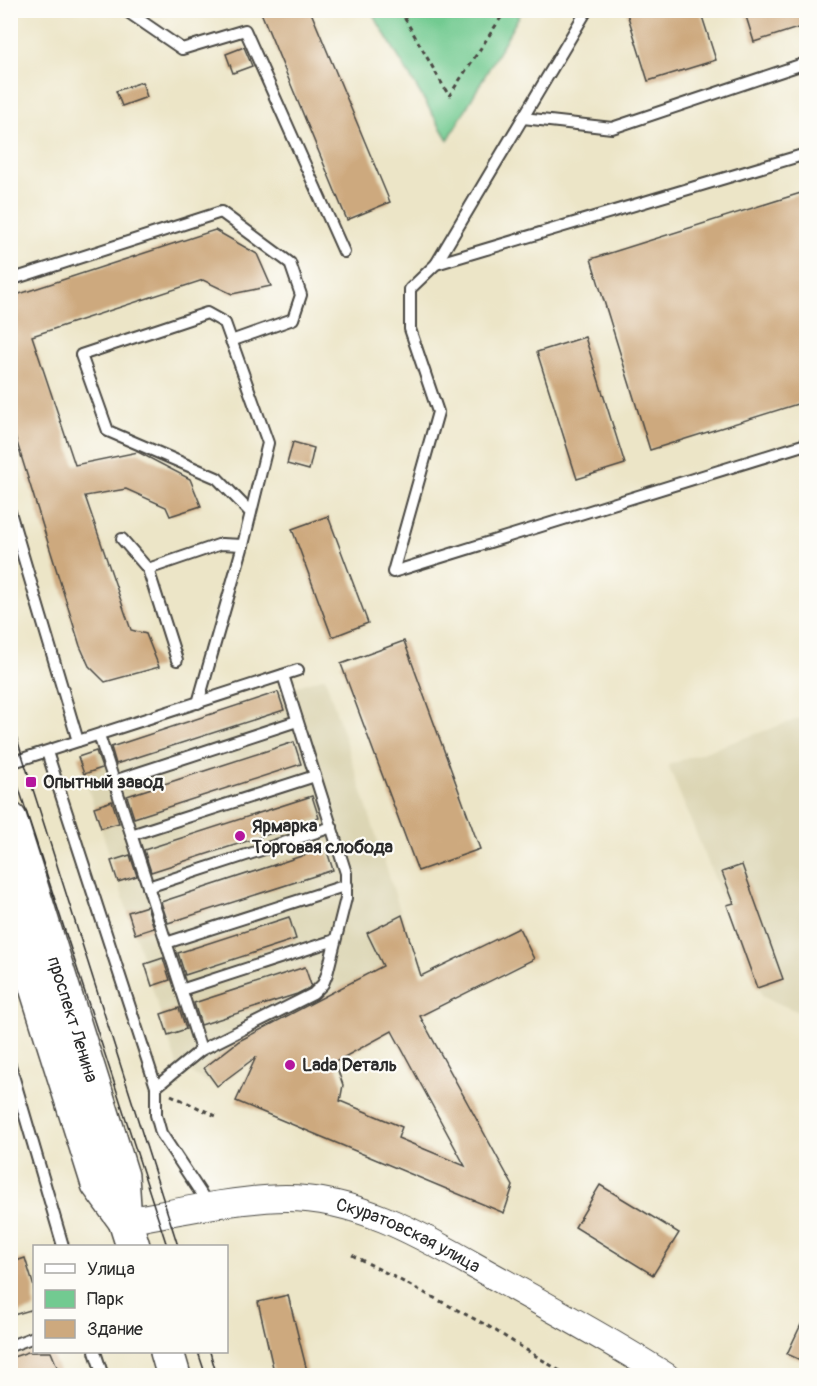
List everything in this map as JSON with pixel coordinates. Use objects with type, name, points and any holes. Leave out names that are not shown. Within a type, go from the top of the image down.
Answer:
[{"type":"main road","name":"проспект Ленина","points":[[10,819],[122,1176],[129,1234]]},
{"type":"main road","name":"проспект Ленина","points":[[10,905],[98,1184],[129,1234]]},
{"type":"main road","points":[[166,1353],[174,1376]]},
{"type":"street","name":"Скуратовская улица","points":[[129,1234],[168,1212],[237,1202],[287,1198],[335,1203],[381,1217],[434,1243],[615,1344],[666,1376]]},
{"type":"lane","points":[[125,10],[182,49],[245,30],[344,252]]},
{"type":"lane","points":[[587,10],[436,264],[410,289],[410,329],[438,412],[393,572],[807,444]]},
{"type":"lane","points":[[523,118],[612,128],[807,63]]},
{"type":"lane","points":[[436,264],[807,154]]},
{"type":"lane","points":[[10,280],[221,212],[290,263],[301,295],[293,320],[231,341]]},
{"type":"lane","points":[[198,703],[243,545],[251,513],[268,443],[225,323],[207,313],[81,355],[108,431],[217,478],[251,513]]},
{"type":"lane","points":[[10,512],[78,741]]},
{"type":"lane","points":[[122,539],[148,569],[177,660]]},
{"type":"lane","points":[[148,569],[220,544],[243,545]]},
{"type":"lane","points":[[10,763],[298,670]]},
{"type":"lane","points":[[156,1087],[201,1050],[319,990],[327,974],[346,898],[346,873],[283,675]]},
{"type":"lane","points":[[114,781],[297,721]]},
{"type":"lane","points":[[99,735],[201,1050]]},
{"type":"lane","points":[[47,752],[156,1087],[156,1114],[161,1133],[209,1207]]},
{"type":"lane","points":[[131,835],[315,776]]},
{"type":"lane","points":[[148,887],[332,827]]},
{"type":"lane","points":[[166,943],[347,885]]},
{"type":"lane","points":[[181,990],[335,940]]},
{"type":"lane","points":[[10,1065],[63,1245]]},
{"type":"lane","points":[[10,1346],[33,1337]]},
{"type":"lane","points":[[95,1353],[103,1376]]},
{"type":"path","points":[[400,10],[449,96],[506,10]]},
{"type":"path","points":[[156,1087],[216,1116]]},
{"type":"path","points":[[352,1255],[488,1326],[568,1376]]},
{"type":"shaded area","name":"Ярмарка Торговая слобода","points":[[325,677],[420,972],[252,1059],[216,1087],[177,1065],[78,757]]},
{"type":"shaded area","points":[[806,716],[806,1015],[763,997],[668,765]]},
{"type":"green space","points":[[371,11],[522,11],[448,140]]},
{"type":"building","points":[[260,10],[310,10],[390,202],[347,220]]},
{"type":"building","points":[[626,10],[700,10],[716,60],[648,81]]},
{"type":"building","points":[[744,10],[807,10],[807,25],[754,42]]},
{"type":"building","points":[[244,47],[252,66],[233,73],[226,54]]},
{"type":"building","points":[[142,82],[147,97],[122,106],[116,91]]},
{"type":"building","points":[[807,191],[807,401],[650,450],[591,259]]},
{"type":"building","points":[[215,230],[257,254],[271,286],[232,294],[203,280],[32,336],[75,465],[138,452],[190,479],[201,506],[170,516],[166,507],[126,489],[85,496],[131,630],[146,634],[159,667],[105,682],[89,666],[80,646],[10,420],[10,297]]},
{"type":"building","points":[[585,337],[625,464],[577,479],[537,352]]},
{"type":"building","points":[[293,442],[314,448],[309,470],[287,464]]},
{"type":"building","points":[[328,516],[368,623],[332,637],[292,529]]},
{"type":"building","points":[[404,641],[480,849],[418,871],[341,664]]},
{"type":"building","points":[[278,692],[284,710],[116,764],[111,747]]},
{"type":"building","points":[[294,742],[301,764],[134,818],[127,796]]},
{"type":"building","points":[[96,751],[102,768],[84,774],[78,757]]},
{"type":"building","points":[[312,796],[319,818],[151,872],[144,850]]},
{"type":"building","points":[[112,801],[119,823],[101,828],[94,807]]},
{"type":"building","points":[[326,848],[333,870],[168,923],[161,902]]},
{"type":"building","points":[[130,855],[137,876],[118,882],[111,861]]},
{"type":"building","points":[[742,865],[783,979],[757,988],[727,905],[734,903],[722,872]]},
{"type":"building","points":[[147,906],[154,928],[135,934],[128,912]]},
{"type":"building","points":[[402,915],[421,976],[519,928],[534,959],[420,1016],[513,1186],[504,1213],[236,1101],[256,1057],[217,1086],[204,1068],[239,1041],[383,966],[367,933]],"holes":[[[392,1031],[465,1166],[398,1138],[402,1127],[340,1101],[343,1085],[335,1062]]]},
{"type":"building","points":[[289,917],[296,939],[185,975],[178,953]]},
{"type":"building","points":[[163,958],[170,980],[152,986],[145,964]]},
{"type":"building","points":[[305,967],[311,985],[309,988],[201,1025],[194,1003]]},
{"type":"building","points":[[179,1008],[186,1029],[168,1035],[161,1014]]},
{"type":"building","points":[[600,1185],[679,1233],[653,1275],[575,1227]]},
{"type":"building","points":[[25,1258],[33,1284],[33,1309],[10,1316],[10,1263]]},
{"type":"building","points":[[288,1295],[307,1371],[290,1376],[275,1376],[258,1302]]},
{"type":"building","points":[[807,1312],[807,1363],[787,1354]]},
{"type":"building","points":[[28,1352],[51,1353],[61,1376],[10,1376],[10,1358]]},
{"type":"tram line","points":[[10,717],[178,1245]]},
{"type":"tram line","points":[[10,761],[167,1245]]},
{"type":"tram line","points":[[198,1353],[206,1376]]},
{"type":"tram line","points":[[210,1353],[217,1376]]},
{"type":"place","name":"Опытный завод","points":[[31,782]]},
{"type":"place","name":"Ярмарка Торговая слобода","points":[[240,836]]},
{"type":"place","name":"Lada Dеталь","points":[[290,1065]]}]
